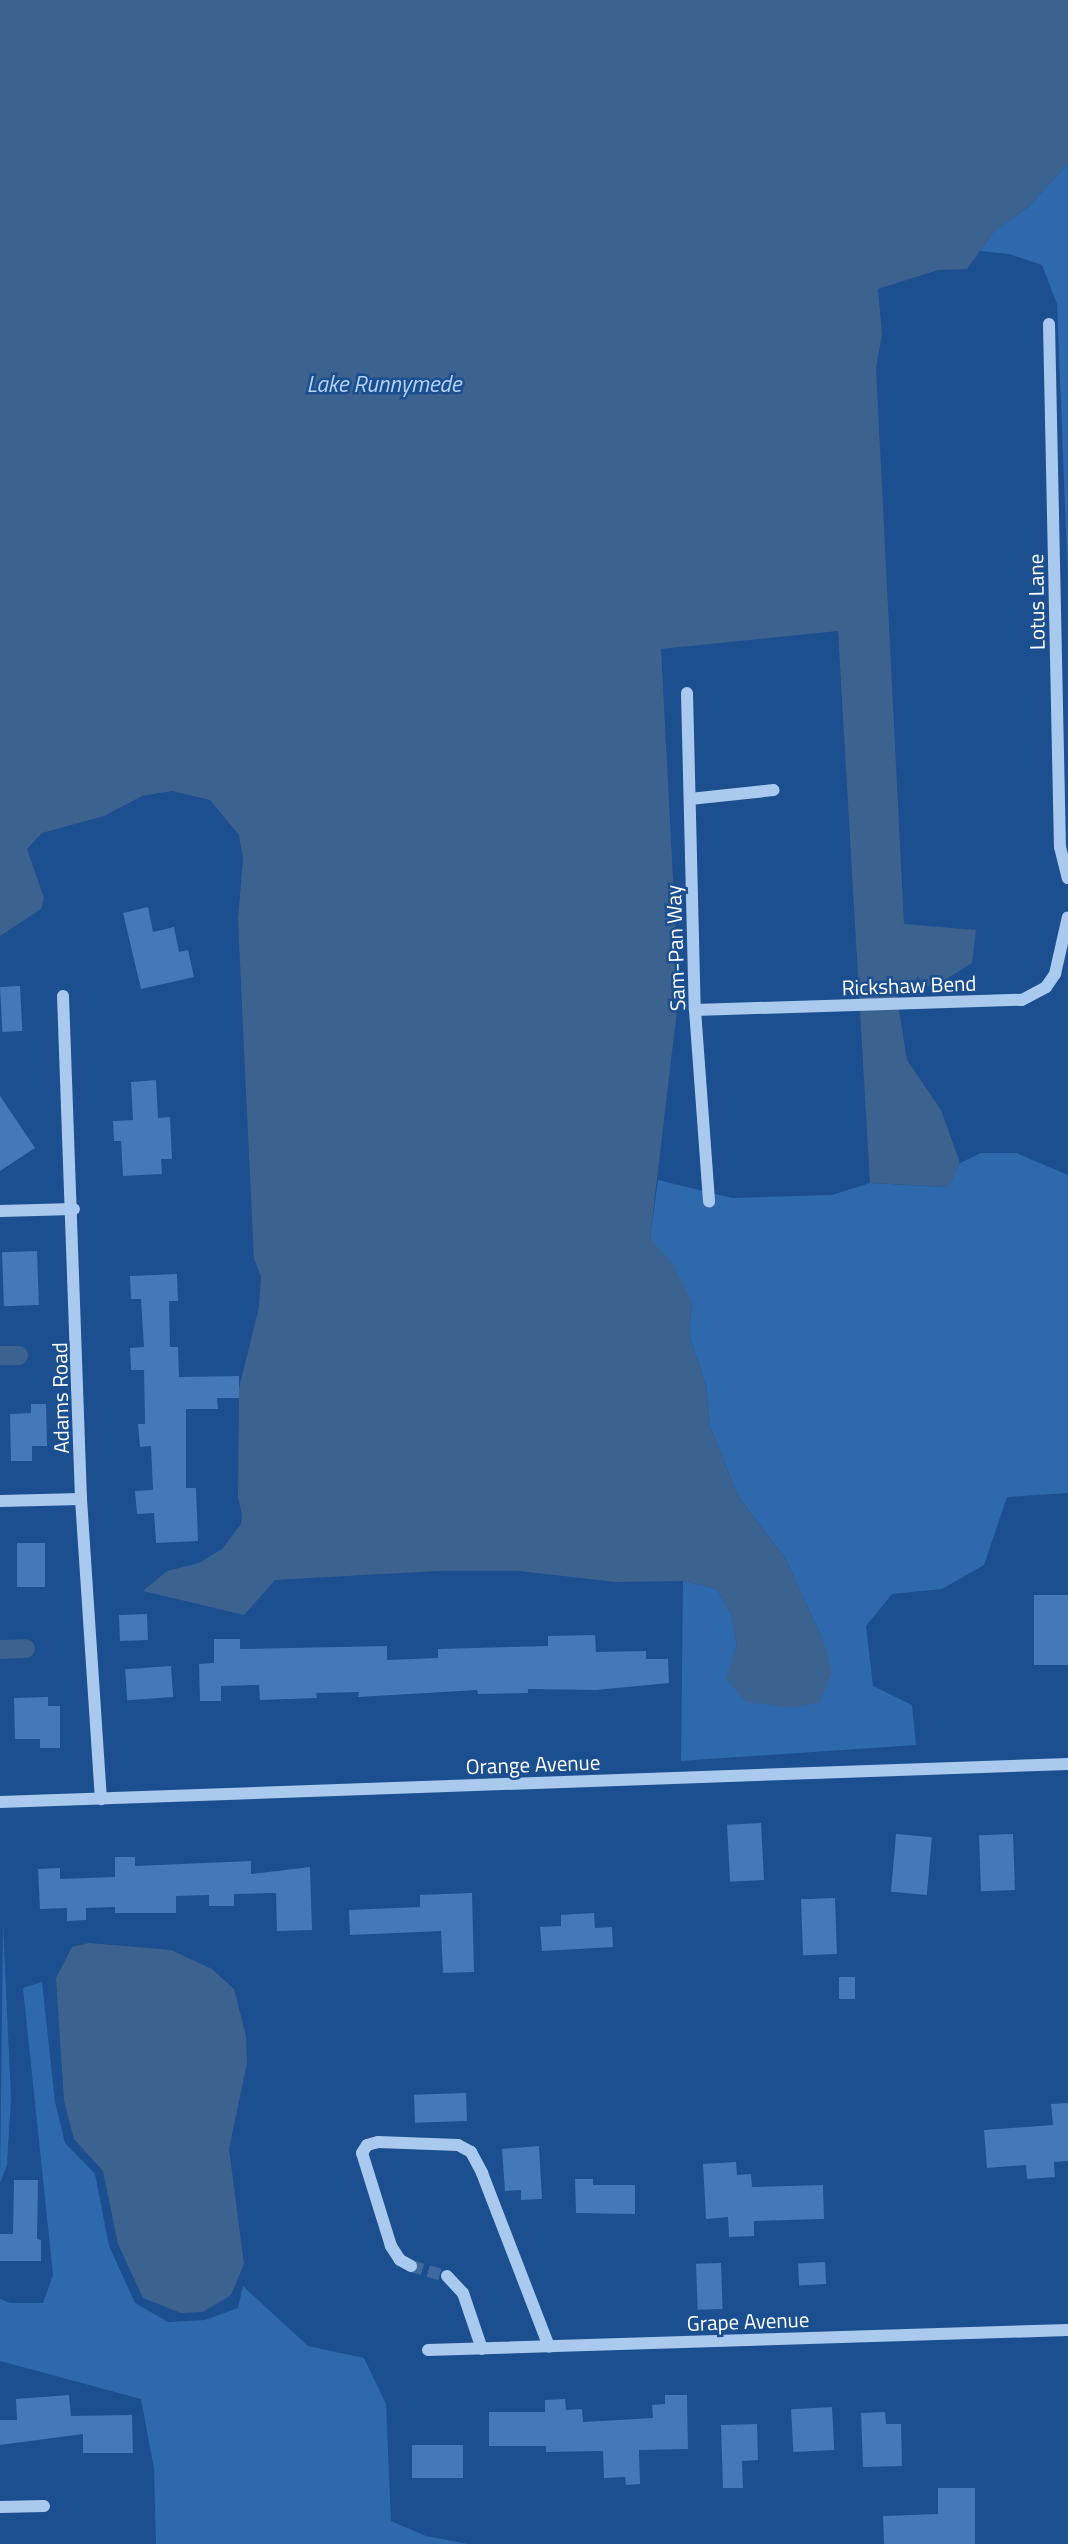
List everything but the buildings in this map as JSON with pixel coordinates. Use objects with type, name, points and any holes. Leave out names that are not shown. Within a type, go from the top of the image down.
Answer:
[{"type":"street","name":"Lotus Lane","points":[[1049,324],[1060,847],[1068,877]]},
{"type":"street","name":"Sam-Pan Way","points":[[687,693],[695,1010],[709,1201]]},
{"type":"street","points":[[690,799],[774,790]]},
{"type":"street","name":"Rickshaw Bend","points":[[695,1010],[1022,1000],[1035,994],[1055,974],[1068,917]]},
{"type":"street","name":"Adams Road","points":[[63,996],[74,1209],[81,1499],[101,1799]]},
{"type":"street","points":[[0,1211],[74,1209]]},
{"type":"street","points":[[0,1501],[81,1499]]},
{"type":"street","name":"Orange Avenue","points":[[0,1802],[1068,1765]]},
{"type":"street","points":[[411,2266],[400,2260],[391,2246],[362,2153],[367,2145],[378,2142],[458,2145],[471,2152],[482,2173],[549,2347]]},
{"type":"street","points":[[447,2276],[463,2293],[482,2349]]},
{"type":"street","name":"Grape Avenue","points":[[428,2350],[1068,2330]]},
{"type":"street","points":[[0,2507],[44,2506]]},
{"type":"shaded area","points":[[1068,164],[1068,582],[1057,304],[1042,265],[1009,254],[980,251],[995,230],[1027,208]]},
{"type":"shaded area","points":[[981,1153],[1016,1153],[1068,1175],[1068,1493],[1007,1497],[984,1565],[942,1589],[892,1594],[866,1626],[873,1686],[912,1705],[916,1745],[681,1761],[683,1581],[717,1589],[731,1614],[737,1645],[727,1678],[823,1640],[785,1558],[738,1496],[710,1426],[706,1386],[689,1335],[692,1303],[650,1238],[658,1180],[732,1198],[832,1195],[870,1183],[948,1187],[960,1163]]},
{"type":"shaded area","points":[[3,1924],[11,2098],[7,2165],[0,2183]]},
{"type":"shaded area","points":[[42,1982],[55,2102],[65,2143],[95,2174],[109,2246],[135,2303],[168,2322],[205,2320],[238,2308],[243,2286],[308,2346],[364,2358],[386,2404],[391,2521],[426,2536],[468,2544],[156,2544],[154,2469],[141,2399],[0,2361],[0,2299],[10,2303],[43,2303],[53,2275],[23,1988]]},
{"type":"water","name":"Lake Runnymede","points":[[0,0],[1068,0],[1068,164],[1027,208],[995,230],[967,269],[938,270],[878,289],[882,334],[876,368],[904,924],[976,930],[972,963],[938,984],[896,992],[907,1060],[941,1110],[960,1163],[949,1187],[870,1183],[838,631],[661,649],[679,993],[650,1238],[674,1266],[692,1303],[689,1335],[706,1386],[710,1426],[738,1496],[785,1558],[823,1640],[832,1672],[820,1702],[793,1708],[746,1702],[726,1679],[737,1645],[731,1614],[717,1589],[683,1581],[616,1582],[519,1571],[438,1571],[275,1580],[244,1615],[143,1591],[167,1571],[199,1563],[222,1549],[241,1524],[242,1514],[238,1498],[239,1388],[259,1307],[261,1276],[254,1259],[238,918],[243,859],[239,835],[210,800],[172,791],[142,796],[104,816],[42,833],[27,849],[44,898],[41,909],[0,936]]},
{"type":"water","points":[[89,1943],[171,1950],[212,1969],[234,1989],[246,2036],[247,2063],[229,2149],[244,2264],[231,2295],[203,2312],[181,2313],[143,2298],[118,2244],[103,2171],[74,2139],[64,2101],[56,1978],[72,1947]]},
{"type":"waterway","points":[[0,1355],[18,1355]]},
{"type":"waterway","points":[[0,1649],[25,1648]]},
{"type":"tunnel","points":[[411,2266],[447,2276]]}]
